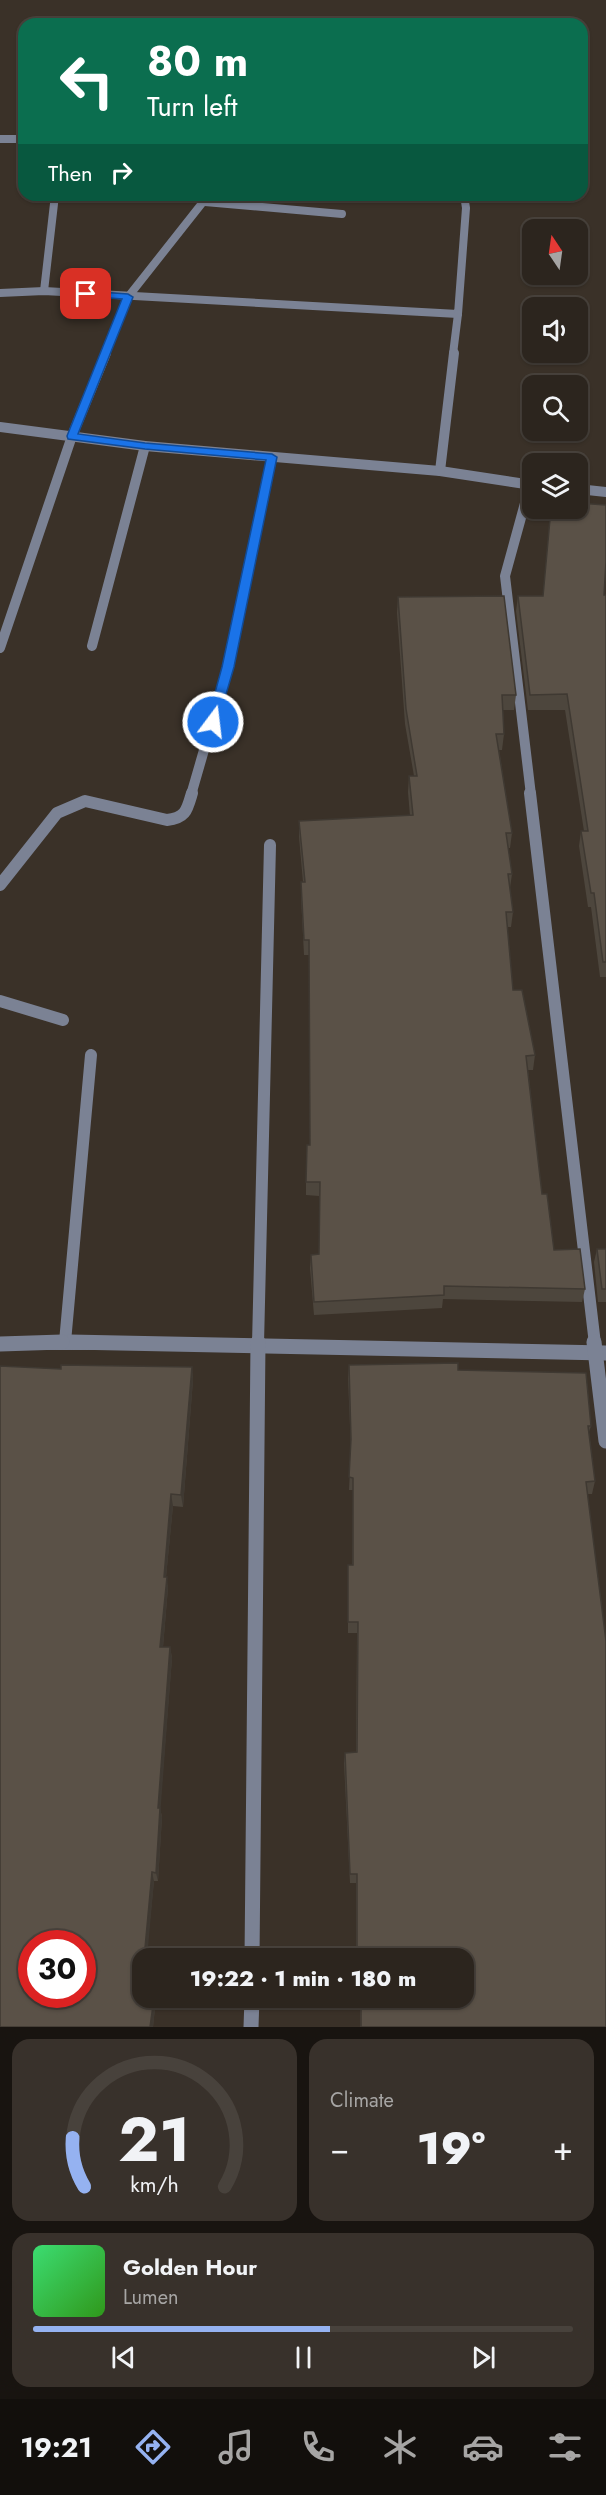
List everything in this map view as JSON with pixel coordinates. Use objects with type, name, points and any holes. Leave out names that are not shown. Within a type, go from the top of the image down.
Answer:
[{"type":"street","points":[[0,140],[18,139]]},
{"type":"street","points":[[44,291],[54,201]]},
{"type":"street","points":[[440,471],[458,314],[465,201]]},
{"type":"street","points":[[0,648],[72,436],[128,297],[204,202],[342,214]]},
{"type":"street","points":[[0,292],[44,291],[458,314]]},
{"type":"street","points":[[0,427],[145,446],[440,471],[522,484]]},
{"type":"street","points":[[92,646],[145,446]]},
{"type":"street","points":[[0,885],[57,813],[73,804],[85,801],[144,817],[167,820],[177,819],[186,813],[228,667],[272,457]]},
{"type":"street","points":[[588,490],[606,492]]},
{"type":"street","points":[[522,516],[505,576],[600,1353],[606,1441]]},
{"type":"street","points":[[252,1948],[258,1347],[270,845]]},
{"type":"street","points":[[0,1001],[63,1020]]},
{"type":"street","points":[[65,1342],[91,1055]]},
{"type":"street","points":[[0,1344],[65,1342],[600,1353]]},
{"type":"street","points":[[251,2027],[252,2008]]},
{"type":"building","points":[[588,504],[606,505],[604,595],[606,595],[606,962],[603,962],[594,893],[591,893],[581,831],[588,831],[567,694],[530,695],[518,596],[543,596],[550,519],[588,519]]},
{"type":"building","points":[[504,596],[516,695],[502,695],[504,734],[496,734],[512,833],[506,833],[512,874],[508,874],[513,912],[506,912],[513,990],[522,990],[535,1055],[526,1056],[542,1194],[547,1194],[554,1250],[580,1249],[585,1289],[444,1286],[444,1295],[314,1302],[311,1255],[319,1254],[320,1182],[306,1182],[307,1145],[310,1145],[309,940],[304,940],[301,882],[305,882],[299,821],[413,815],[409,776],[417,776],[406,709],[398,597]]},
{"type":"building","points":[[597,1249],[606,1249],[606,1289],[602,1289]]},
{"type":"building","points":[[458,1363],[458,1370],[586,1373],[591,1426],[588,1426],[595,1481],[586,1482],[606,1641],[606,2027],[361,2027],[361,2008],[474,2008],[474,1948],[357,1948],[357,1874],[350,1874],[345,1753],[357,1752],[358,1622],[348,1622],[348,1565],[353,1565],[353,1478],[349,1477],[351,1439],[349,1365]]},
{"type":"building","points":[[61,1365],[192,1367],[181,1495],[171,1494],[164,1577],[167,1577],[160,1647],[170,1647],[158,1808],[160,1808],[156,1873],[152,1872],[145,1948],[132,1948],[132,2008],[153,2008],[150,2027],[0,2027],[0,1366],[61,1369]]},
{"type":"route","points":[[86,294],[128,297],[72,436],[145,446],[272,457],[228,667],[213,722]]}]
